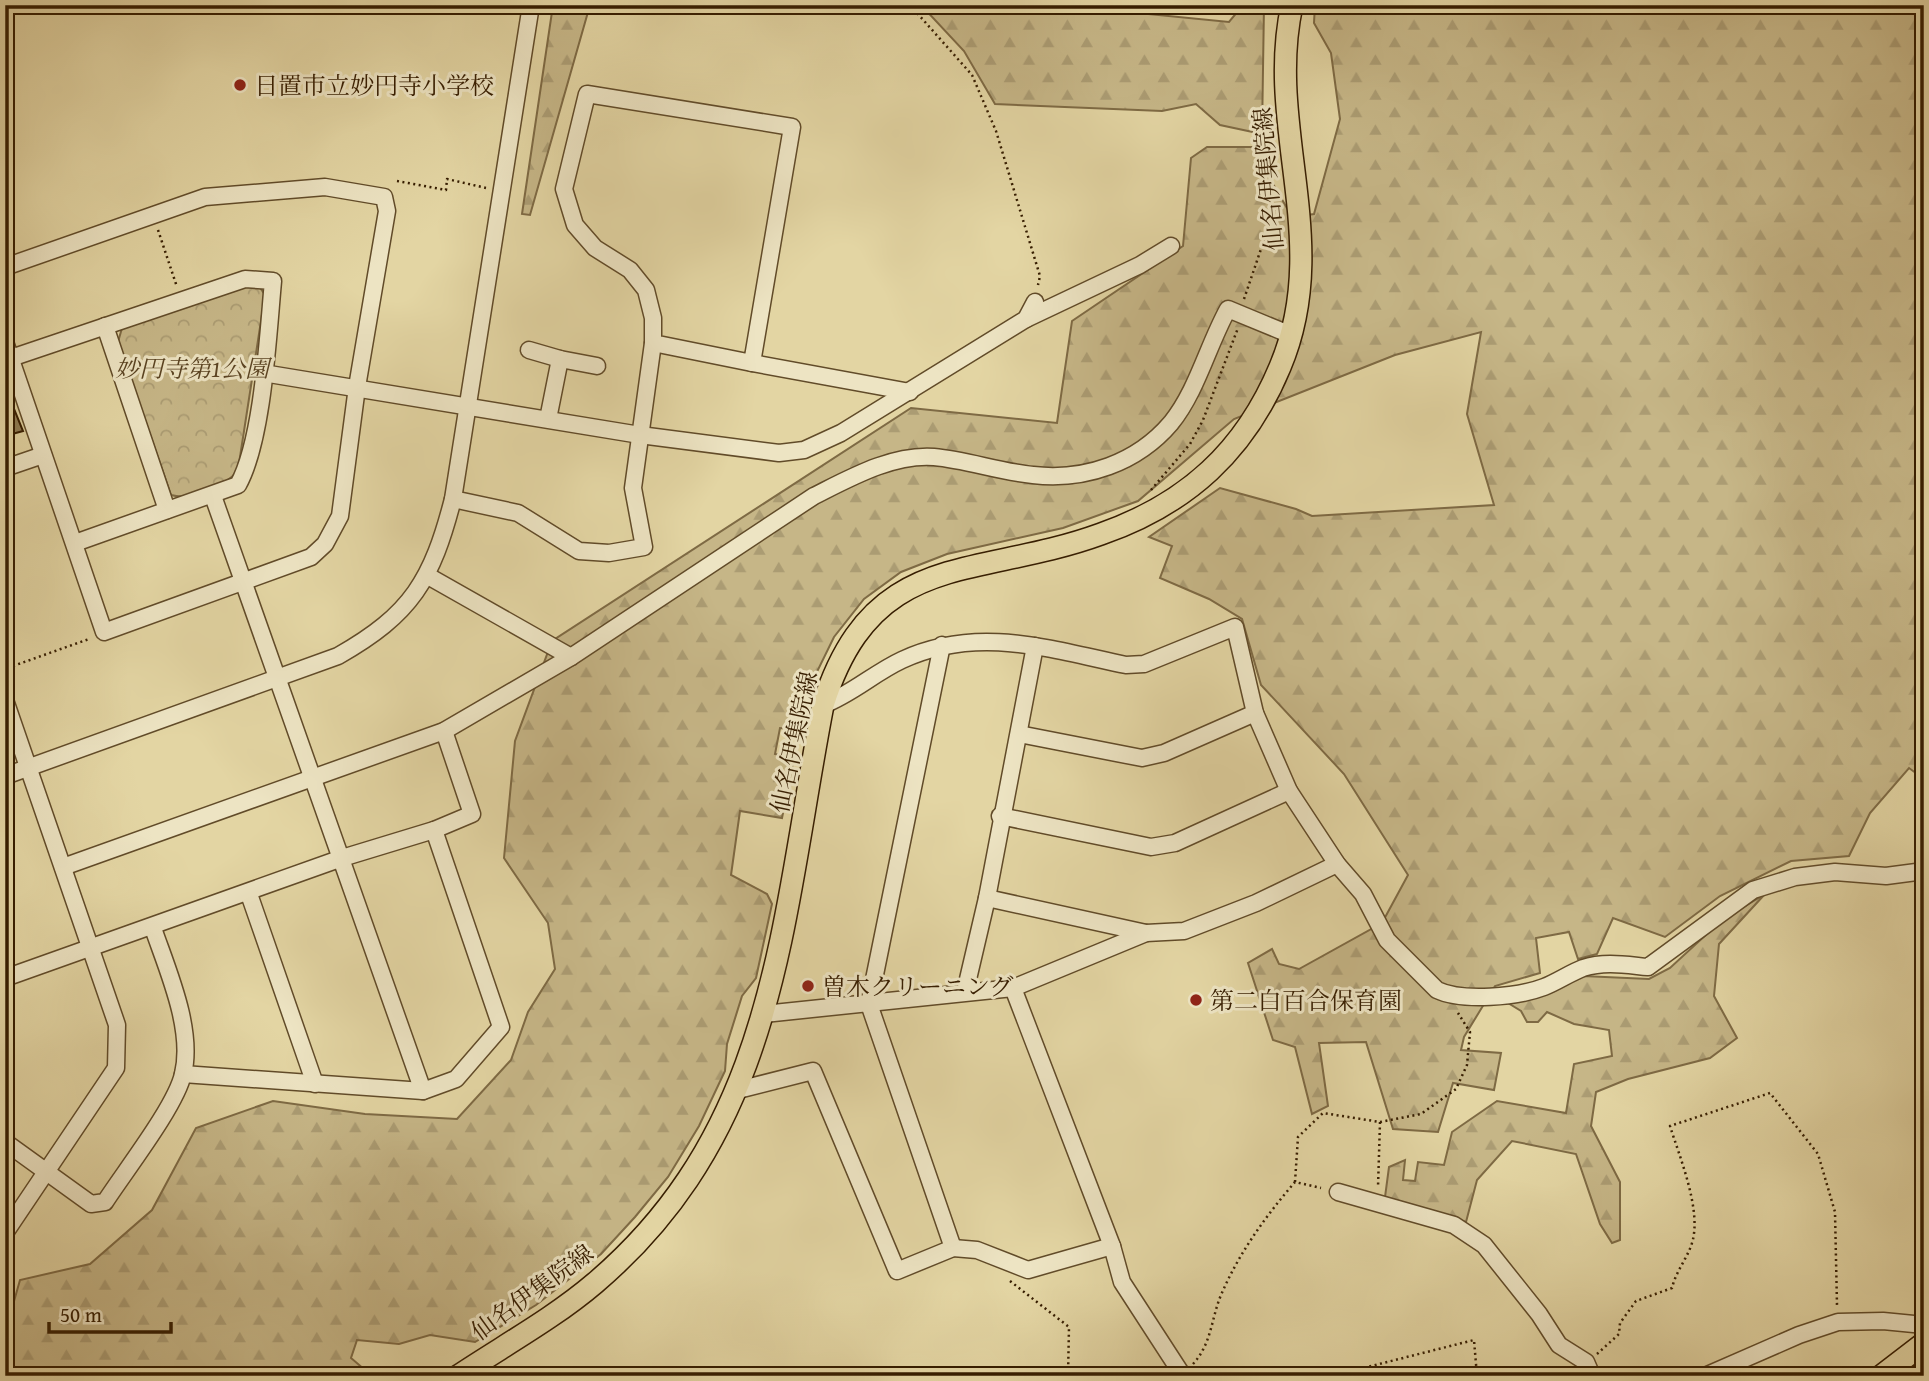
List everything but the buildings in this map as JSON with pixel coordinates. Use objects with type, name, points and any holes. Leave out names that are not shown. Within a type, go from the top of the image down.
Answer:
[{"type":"main road","name":"仙名伊集院線","points":[[458,1376],[593,1285],[619,1261],[700,1163],[738,1090],[764,1014],[789,904],[823,705],[832,677],[853,636],[879,610],[910,588],[962,567],[1099,535],[1127,524],[1188,490],[1220,463],[1243,436],[1266,397],[1291,335],[1302,264],[1303,230],[1286,94],[1286,47],[1292,5]]},
{"type":"main road","points":[[1881,1376],[1924,1343]]},
{"type":"street","points":[[5,776],[338,656],[377,634],[400,614],[428,576],[442,545],[453,499],[531,5]]},
{"type":"street","points":[[453,499],[517,513],[579,551],[608,553],[644,547],[634,488],[653,343],[653,318],[646,290],[629,271],[595,248],[575,225],[564,189],[587,94],[792,127],[752,363]]},
{"type":"street","points":[[5,267],[205,197],[325,187],[384,197],[387,211],[357,387],[340,516],[326,544],[311,557],[104,632],[5,342]]},
{"type":"street","points":[[263,373],[640,435],[779,453],[804,450],[841,433],[1026,319],[1140,265],[1171,246]]},
{"type":"street","points":[[11,358],[245,279],[274,281],[263,373],[247,468],[238,485],[75,544]]},
{"type":"street","points":[[1026,319],[1035,302]]},
{"type":"street","points":[[63,867],[444,731],[571,657],[814,496],[894,461],[933,457],[1034,476],[1071,476],[1104,469],[1137,454],[1171,422],[1198,374],[1228,309],[1291,335]]},
{"type":"street","points":[[105,326],[167,510]]},
{"type":"street","points":[[653,343],[910,392]]},
{"type":"street","points":[[529,350],[597,366]]},
{"type":"street","points":[[548,419],[559,359]]},
{"type":"street","points":[[5,468],[43,455]]},
{"type":"street","points":[[213,496],[423,1091]]},
{"type":"street","points":[[428,576],[571,657]]},
{"type":"street","points":[[823,705],[848,696],[900,661],[942,645],[989,640],[1035,646],[1126,665],[1143,664],[1235,626],[1255,713],[1289,791],[1337,864],[1363,894],[1387,940],[1437,990],[1447,995],[1503,996],[1543,988],[1583,968],[1608,964],[1648,967],[1752,890],[1795,877],[1835,872],[1886,876],[1924,871]]},
{"type":"street","points":[[942,645],[869,1004],[953,1248]]},
{"type":"street","points":[[965,992],[987,898],[1000,816],[1035,646]]},
{"type":"street","points":[[5,701],[92,946],[117,1025],[116,1068],[5,1233]]},
{"type":"street","points":[[1019,734],[1142,758],[1164,753],[1255,713]]},
{"type":"street","points":[[5,978],[249,894],[342,858],[434,830],[472,814],[444,731]]},
{"type":"street","points":[[1000,816],[1151,847],[1175,843],[1289,791]]},
{"type":"street","points":[[183,1074],[423,1091],[456,1079],[501,1027],[434,830]]},
{"type":"street","points":[[987,898],[1146,933],[1184,931],[1256,902],[1337,864]]},
{"type":"street","points":[[249,894],[315,1084]]},
{"type":"street","points":[[5,1142],[90,1203],[105,1202],[165,1111],[183,1074],[183,1032],[176,993],[153,928]]},
{"type":"street","points":[[764,1014],[1013,988],[1146,933]]},
{"type":"street","points":[[1013,988],[1112,1246],[1122,1282],[1184,1375]]},
{"type":"street","points":[[738,1090],[813,1071],[897,1271],[953,1248],[977,1250],[1028,1270],[1112,1246]]},
{"type":"street","points":[[1338,1192],[1454,1225],[1484,1245],[1539,1314],[1559,1345],[1589,1369]]},
{"type":"street","points":[[1705,1376],[1799,1335],[1838,1322],[1883,1321],[1924,1325]]},
{"type":"path","points":[[910,5],[972,75],[996,131],[1040,276],[1035,302]]},
{"type":"path","points":[[397,181],[446,190],[447,179],[486,188]]},
{"type":"path","points":[[1148,494],[1190,444],[1203,420],[1280,195]]},
{"type":"path","points":[[151,223],[157,228],[181,299]]},
{"type":"path","points":[[13,666],[104,632]]},
{"type":"path","points":[[1184,1375],[1206,1350],[1221,1296],[1258,1225],[1295,1182],[1298,1137],[1323,1113],[1380,1122],[1421,1114],[1456,1089],[1467,1065],[1470,1031],[1447,995]]},
{"type":"path","points":[[1589,1369],[1619,1334],[1620,1324],[1636,1301],[1672,1288],[1675,1274],[1692,1244],[1695,1219],[1670,1126],[1770,1093],[1818,1153],[1822,1165],[1835,1212],[1838,1322]]},
{"type":"path","points":[[1378,1202],[1380,1122]]},
{"type":"path","points":[[1295,1182],[1338,1192]]},
{"type":"path","points":[[1008,1280],[1069,1327],[1068,1376]]},
{"type":"path","points":[[1332,1376],[1474,1340],[1477,1376]]},
{"type":"green space","points":[[553,5],[590,5],[530,215],[522,214]]},
{"type":"green space","points":[[921,5],[1057,5],[1229,22],[1243,5],[1264,5],[1262,134],[1220,125],[1196,104],[1162,111],[995,104],[964,51]]},
{"type":"green space","points":[[1315,5],[1924,5],[1924,779],[1909,768],[1870,813],[1849,856],[1791,861],[1720,896],[1665,937],[1613,918],[1597,954],[1578,959],[1569,932],[1536,938],[1540,973],[1495,986],[1464,1037],[1461,1050],[1501,1053],[1494,1090],[1453,1083],[1438,1132],[1393,1129],[1366,1042],[1319,1043],[1328,1106],[1312,1114],[1295,1047],[1273,1040],[1248,963],[1272,949],[1279,964],[1299,969],[1382,923],[1408,875],[1344,774],[1261,685],[1242,619],[1209,599],[1160,578],[1172,546],[1149,537],[1220,488],[1312,516],[1494,505],[1467,414],[1481,332],[1395,355],[1234,419],[1138,501],[1063,528],[947,554],[901,572],[864,599],[834,637],[810,686],[800,730],[780,728],[775,754],[794,758],[782,818],[740,811],[731,875],[767,894],[772,904],[756,978],[742,996],[727,1044],[725,1071],[699,1126],[668,1177],[601,1254],[536,1305],[475,1342],[430,1335],[399,1344],[357,1340],[351,1358],[372,1376],[5,1376],[5,1333],[20,1280],[90,1264],[152,1210],[196,1128],[273,1101],[365,1114],[457,1119],[511,1060],[528,1012],[555,969],[548,923],[504,858],[515,741],[552,641],[911,408],[1057,423],[1072,321],[1183,246],[1191,158],[1207,147],[1252,147],[1292,217],[1314,214],[1340,119],[1331,53],[1314,23]]},
{"type":"green space","name":"妙円寺第1公園","points":[[240,286],[259,286],[265,295],[238,470],[225,482],[207,491],[188,496],[171,495],[118,342],[122,328]]},
{"type":"green space","points":[[1765,894],[1719,944],[1714,996],[1737,1038],[1710,1058],[1628,1079],[1596,1092],[1591,1126],[1620,1182],[1620,1240],[1612,1243],[1600,1224],[1576,1154],[1512,1141],[1477,1180],[1466,1222],[1385,1197],[1389,1167],[1405,1160],[1403,1180],[1415,1181],[1418,1162],[1444,1165],[1452,1132],[1497,1101],[1566,1113],[1574,1064],[1612,1056],[1609,1030],[1574,1024],[1547,1012],[1538,1022],[1527,1022],[1521,1011],[1508,1003],[1541,996],[1583,976],[1649,979],[1670,968],[1721,921]]},
{"type":"place","name":"日置市立妙円寺小学校","points":[[240,85]]},
{"type":"place","name":"曽木クリーニング","points":[[808,986]]},
{"type":"place","name":"第二白百合保育園","points":[[1196,1000]]}]
